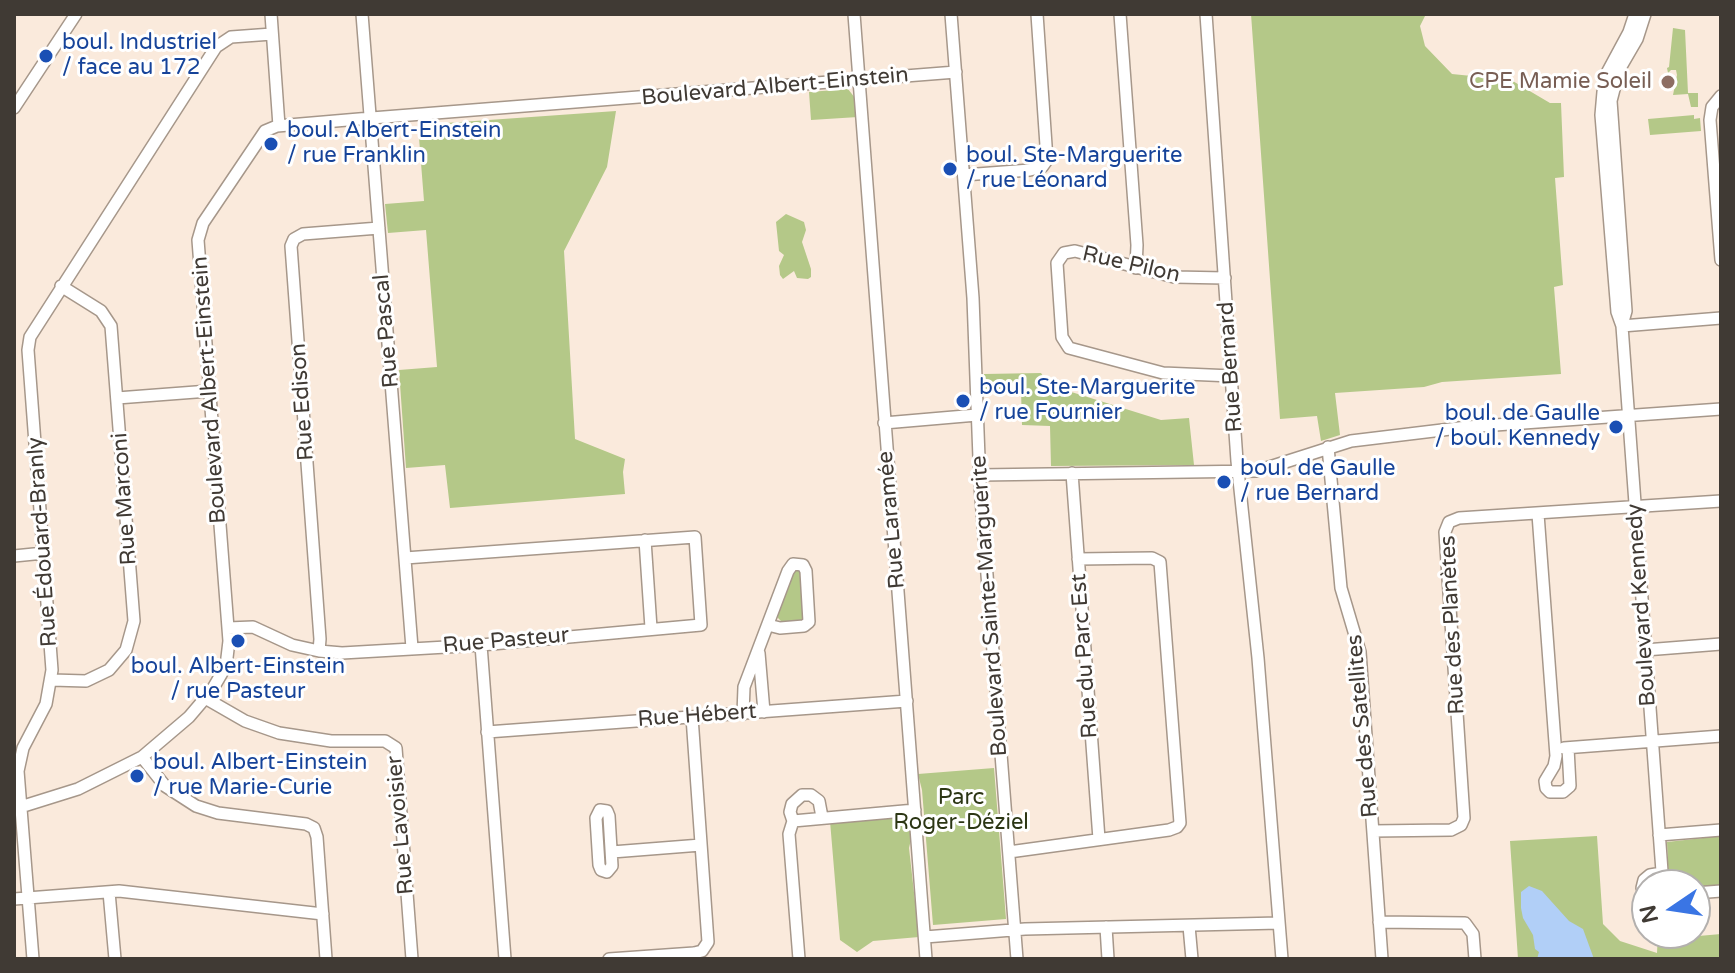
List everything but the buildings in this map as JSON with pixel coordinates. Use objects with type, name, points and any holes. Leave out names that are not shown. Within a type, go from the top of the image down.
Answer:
[{"type":"street","points":[[14,108],[76,14]]},
{"type":"street","points":[[271,14],[279,126]]},
{"type":"street","name":"Rue Pascal","points":[[362,14],[412,648]]},
{"type":"street","name":"Rue Laramée","points":[[854,14],[926,959]]},
{"type":"street","name":"Boulevard Sainte-Marguerite","points":[[951,14],[973,298],[980,475],[1017,959]]},
{"type":"street","points":[[964,175],[1030,170],[1042,167],[1047,160],[1037,14]]},
{"type":"street","points":[[1120,14],[1138,251],[1136,268]]},
{"type":"street","name":"Rue Bernard","points":[[1206,14],[1238,472],[1258,658],[1282,959]]},
{"type":"street","name":"Boulevard Kennedy","points":[[1635,14],[1629,32],[1610,65],[1601,104],[1617,312],[1622,326],[1662,869]]},
{"type":"street","name":"Boulevard Kennedy","points":[[1622,326],[1626,311],[1611,104],[1616,76],[1639,33],[1645,14]]},
{"type":"street","name":"Rue Édouard-Branly","points":[[33,959],[17,809],[19,759],[43,712],[52,680],[28,345],[34,327],[216,47],[228,38],[272,34]]},
{"type":"street","name":"Boulevard Albert-Einstein","points":[[17,809],[89,785],[142,757],[181,725],[205,698],[226,666],[228,628],[200,231],[258,140],[270,128],[956,72]]},
{"type":"street","points":[[1721,96],[1712,107],[1710,120],[1721,260]]},
{"type":"street","name":"Rue Edison","points":[[319,651],[291,246],[294,239],[303,234],[379,228]]},
{"type":"street","name":"Rue Pilon","points":[[1225,278],[1182,278],[1071,251],[1060,256],[1057,268],[1062,337],[1066,347],[1163,373],[1232,376]]},
{"type":"street","name":"Rue Marconi","points":[[52,680],[80,682],[104,673],[122,656],[132,633],[134,614],[110,322],[101,311],[61,286]]},
{"type":"street","points":[[1622,326],[1721,318]]},
{"type":"street","points":[[117,398],[209,391]]},
{"type":"street","points":[[980,475],[1238,472],[1270,469],[1328,447],[1359,440],[1467,427],[1721,409]]},
{"type":"street","points":[[884,423],[977,415]]},
{"type":"street","name":"Rue des Satellites","points":[[1328,447],[1341,588],[1360,652],[1382,959]]},
{"type":"street","name":"Rue du Parc Est","points":[[1072,473],[1099,839]]},
{"type":"street","name":"Rue des Planètes","points":[[1373,831],[1447,831],[1458,827],[1464,818],[1445,537],[1447,524],[1459,518],[1721,501]]},
{"type":"street","points":[[1538,514],[1562,748],[1721,736]]},
{"type":"street","name":"Rue Pasteur","points":[[228,628],[253,627],[292,645],[342,653],[481,645],[701,625],[695,537],[645,540]]},
{"type":"street","points":[[405,558],[645,540],[651,628]]},
{"type":"street","points":[[14,556],[44,553]]},
{"type":"street","points":[[1009,852],[1169,830],[1179,825],[1160,562],[1152,558],[1078,559]]},
{"type":"street","points":[[743,714],[743,691],[759,650],[768,625],[790,567],[797,563],[803,565],[809,622],[804,626],[780,628],[768,625]]},
{"type":"street","points":[[1645,650],[1721,644]]},
{"type":"street","points":[[481,645],[505,959]]},
{"type":"street","points":[[759,650],[764,712]]},
{"type":"street","name":"Rue Lavoisier","points":[[205,698],[245,721],[279,733],[331,741],[385,741],[396,748],[412,959]]},
{"type":"street","name":"Rue Hébert","points":[[487,732],[907,701]]},
{"type":"street","points":[[611,959],[689,953],[705,948],[708,935],[692,717]]},
{"type":"street","points":[[142,757],[165,786],[196,806],[227,814],[311,826],[317,837],[326,959]]},
{"type":"street","points":[[799,959],[789,834],[793,821],[790,808],[802,795],[811,795],[819,801],[822,817]]},
{"type":"street","points":[[600,810],[605,810],[609,816],[612,852],[612,869],[603,871],[599,865],[596,818],[600,810]]},
{"type":"street","points":[[793,821],[915,810]]},
{"type":"street","points":[[1659,835],[1721,830]]},
{"type":"street","points":[[612,852],[701,845]]},
{"type":"street","points":[[14,899],[109,892],[323,914]]},
{"type":"street","points":[[109,892],[115,959]]},
{"type":"street","points":[[1379,922],[1465,923],[1473,934],[1475,959]]},
{"type":"street","points":[[925,937],[1014,930],[1279,923]]},
{"type":"street","points":[[1189,926],[1192,959]]},
{"type":"street","points":[[1106,927],[1108,959]]},
{"type":"green space","points":[[1251,14],[1426,14],[1420,26],[1425,46],[1452,74],[1511,80],[1550,103],[1561,103],[1564,177],[1555,178],[1563,285],[1554,287],[1561,374],[1335,393],[1340,435],[1321,441],[1317,416],[1280,419]]},
{"type":"green space","points":[[1673,28],[1685,30],[1688,93],[1698,93],[1698,107],[1691,107],[1688,94],[1673,95],[1676,70],[1668,73],[1667,68]]},
{"type":"green space","points":[[848,89],[855,98],[858,117],[811,120],[809,92]]},
{"type":"green space","points":[[616,111],[607,167],[564,251],[575,439],[625,459],[625,494],[450,508],[445,465],[406,468],[399,370],[437,367],[426,230],[388,233],[385,204],[424,201],[418,125]]},
{"type":"green space","points":[[1694,115],[1694,119],[1700,118],[1701,131],[1650,135],[1648,119]]},
{"type":"green space","points":[[786,214],[804,222],[806,230],[802,242],[811,269],[808,279],[797,278],[794,271],[783,279],[780,275],[779,266],[784,255],[779,251],[776,222]]},
{"type":"green space","points":[[1041,373],[1049,385],[1161,420],[1189,418],[1194,465],[1051,466],[1050,426],[1022,425],[1021,390],[985,391],[984,374]]},
{"type":"green space","points":[[795,570],[801,570],[804,621],[783,623],[778,618],[778,612]]},
{"type":"green space","name":"Parc Roger-Déziel","points":[[994,768],[1006,919],[933,925],[918,774]]},
{"type":"green space","name":"Parc Roger-Déziel","points":[[910,818],[912,835],[909,848],[919,937],[873,941],[857,952],[840,940],[830,821]]},
{"type":"green space","points":[[1597,836],[1603,924],[1620,941],[1631,945],[1631,949],[1657,953],[1657,949],[1711,949],[1711,935],[1721,934],[1721,959],[1518,959],[1510,841]]},
{"type":"green space","points":[[1721,836],[1721,886],[1711,887],[1711,869],[1668,869],[1667,842]]},
{"type":"water","points":[[1529,886],[1542,891],[1569,921],[1583,929],[1594,959],[1537,959],[1539,952],[1535,949],[1533,935],[1521,908],[1521,892]]},
{"type":"place","name":"boul. Industriel / face au 172","points":[[46,56]]},
{"type":"place","name":"CPE Mamie Soleil","points":[[1668,82]]},
{"type":"place","name":"boul. Albert-Einstein / rue Franklin","points":[[271,144]]},
{"type":"place","name":"boul. Ste-Marguerite / rue Léonard","points":[[950,169]]},
{"type":"place","name":"boul. Ste-Marguerite / rue Fournier","points":[[963,401]]},
{"type":"place","name":"boul. de Gaulle / boul. Kennedy","points":[[1616,427]]},
{"type":"place","name":"boul. de Gaulle / rue Bernard","points":[[1224,482]]},
{"type":"place","name":"boul. Albert-Einstein / rue Pasteur","points":[[238,641]]},
{"type":"place","name":"boul. Albert-Einstein / rue Marie-Curie","points":[[137,776]]}]
